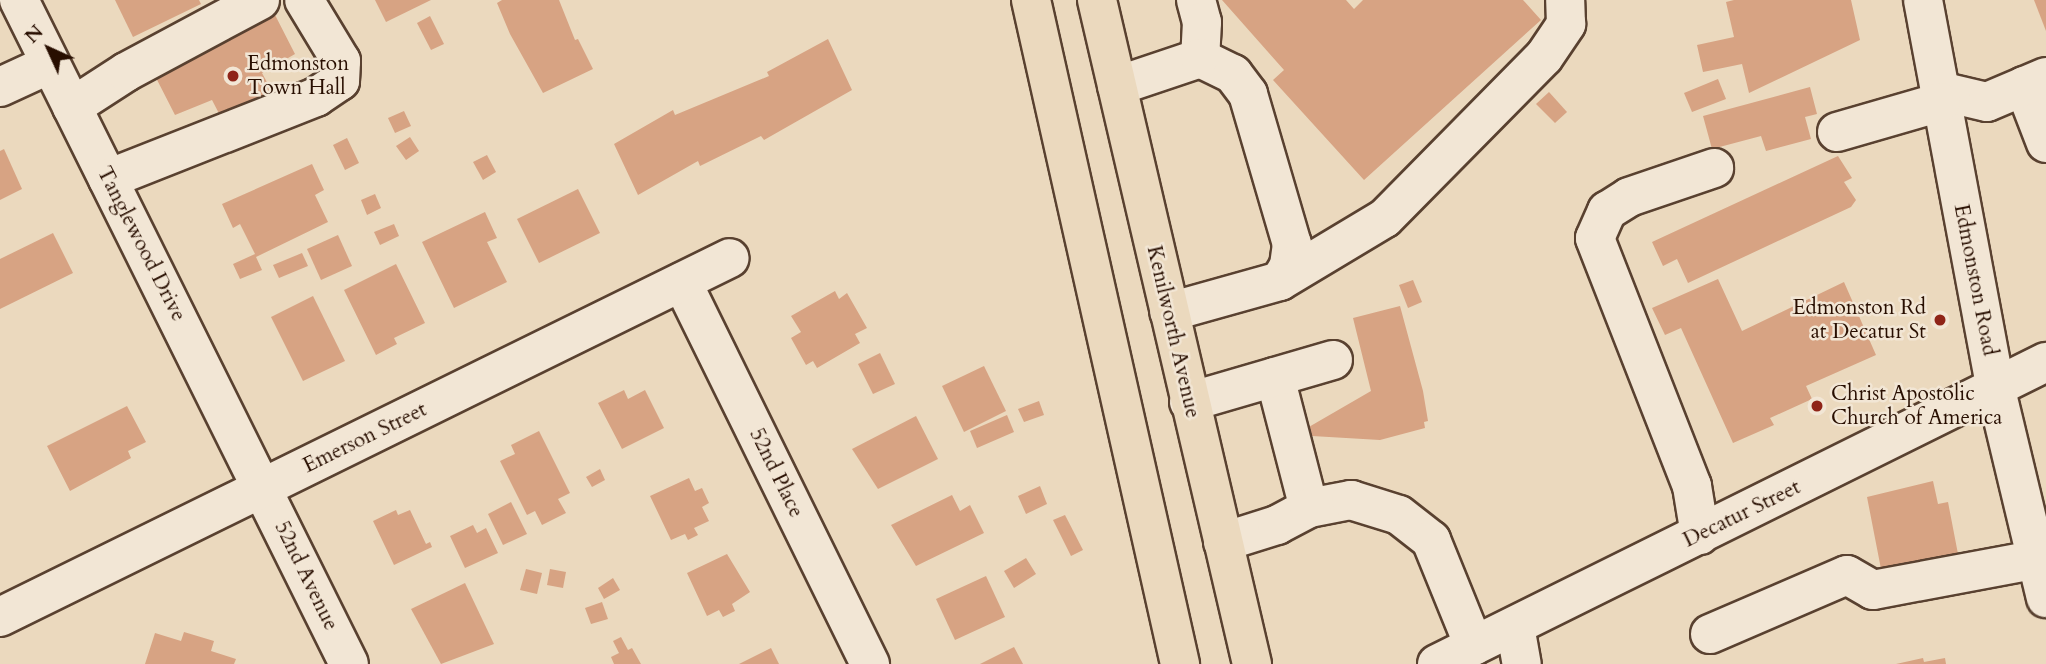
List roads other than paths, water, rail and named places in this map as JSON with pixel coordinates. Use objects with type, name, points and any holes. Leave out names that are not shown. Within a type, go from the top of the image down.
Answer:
[{"type":"main road","points":[[1031,0],[1180,664]]},
{"type":"main road","name":"Kenilworth Avenue","points":[[1097,0],[1252,664]]},
{"type":"street","name":"Tanglewood Drive","points":[[19,0],[263,488]]},
{"type":"street","points":[[72,107],[126,72],[260,0]]},
{"type":"street","points":[[108,179],[316,97],[340,81],[341,61],[304,0]]},
{"type":"street","points":[[1196,0],[1202,22],[1200,58]]},
{"type":"street","points":[[1169,312],[1280,281],[1385,218],[1544,57],[1566,24],[1565,0]]},
{"type":"street","name":"Edmonston Road","points":[[1923,0],[1996,390],[2044,583]]},
{"type":"street","points":[[1117,86],[1200,58],[1233,74],[1248,94],[1292,244],[1289,265],[1280,281]]},
{"type":"street","points":[[0,87],[50,64]]},
{"type":"street","points":[[1837,132],[1941,97],[1987,102],[2035,82],[2046,143]]},
{"type":"street","points":[[1700,535],[1692,486],[1595,238],[1606,211],[1629,197],[1714,168]]},
{"type":"street","name":"Emerson Street","points":[[0,617],[730,258]]},
{"type":"street","name":"52nd Place","points":[[682,282],[870,664]]},
{"type":"street","points":[[1189,402],[1333,360]]},
{"type":"street","name":"Decatur Street","points":[[1437,664],[1996,390],[2046,362]]},
{"type":"street","points":[[1275,377],[1309,508]]},
{"type":"street","name":"52nd Avenue","points":[[263,488],[349,664]]},
{"type":"street","points":[[1223,542],[1277,525],[1309,508],[1351,500],[1399,515],[1431,540],[1474,646]]},
{"type":"street","points":[[1710,634],[1847,575],[1873,590],[2044,583]]},
{"type":"street","points":[[1515,626],[1522,664]]},
{"type":"place","name":"Edmonston Town Hall","points":[[233,76]]},
{"type":"place","name":"Edmonston Rd at Decatur St","points":[[1940,320]]},
{"type":"place","name":"Christ Apostolic Church of America","points":[[1817,406]]}]
